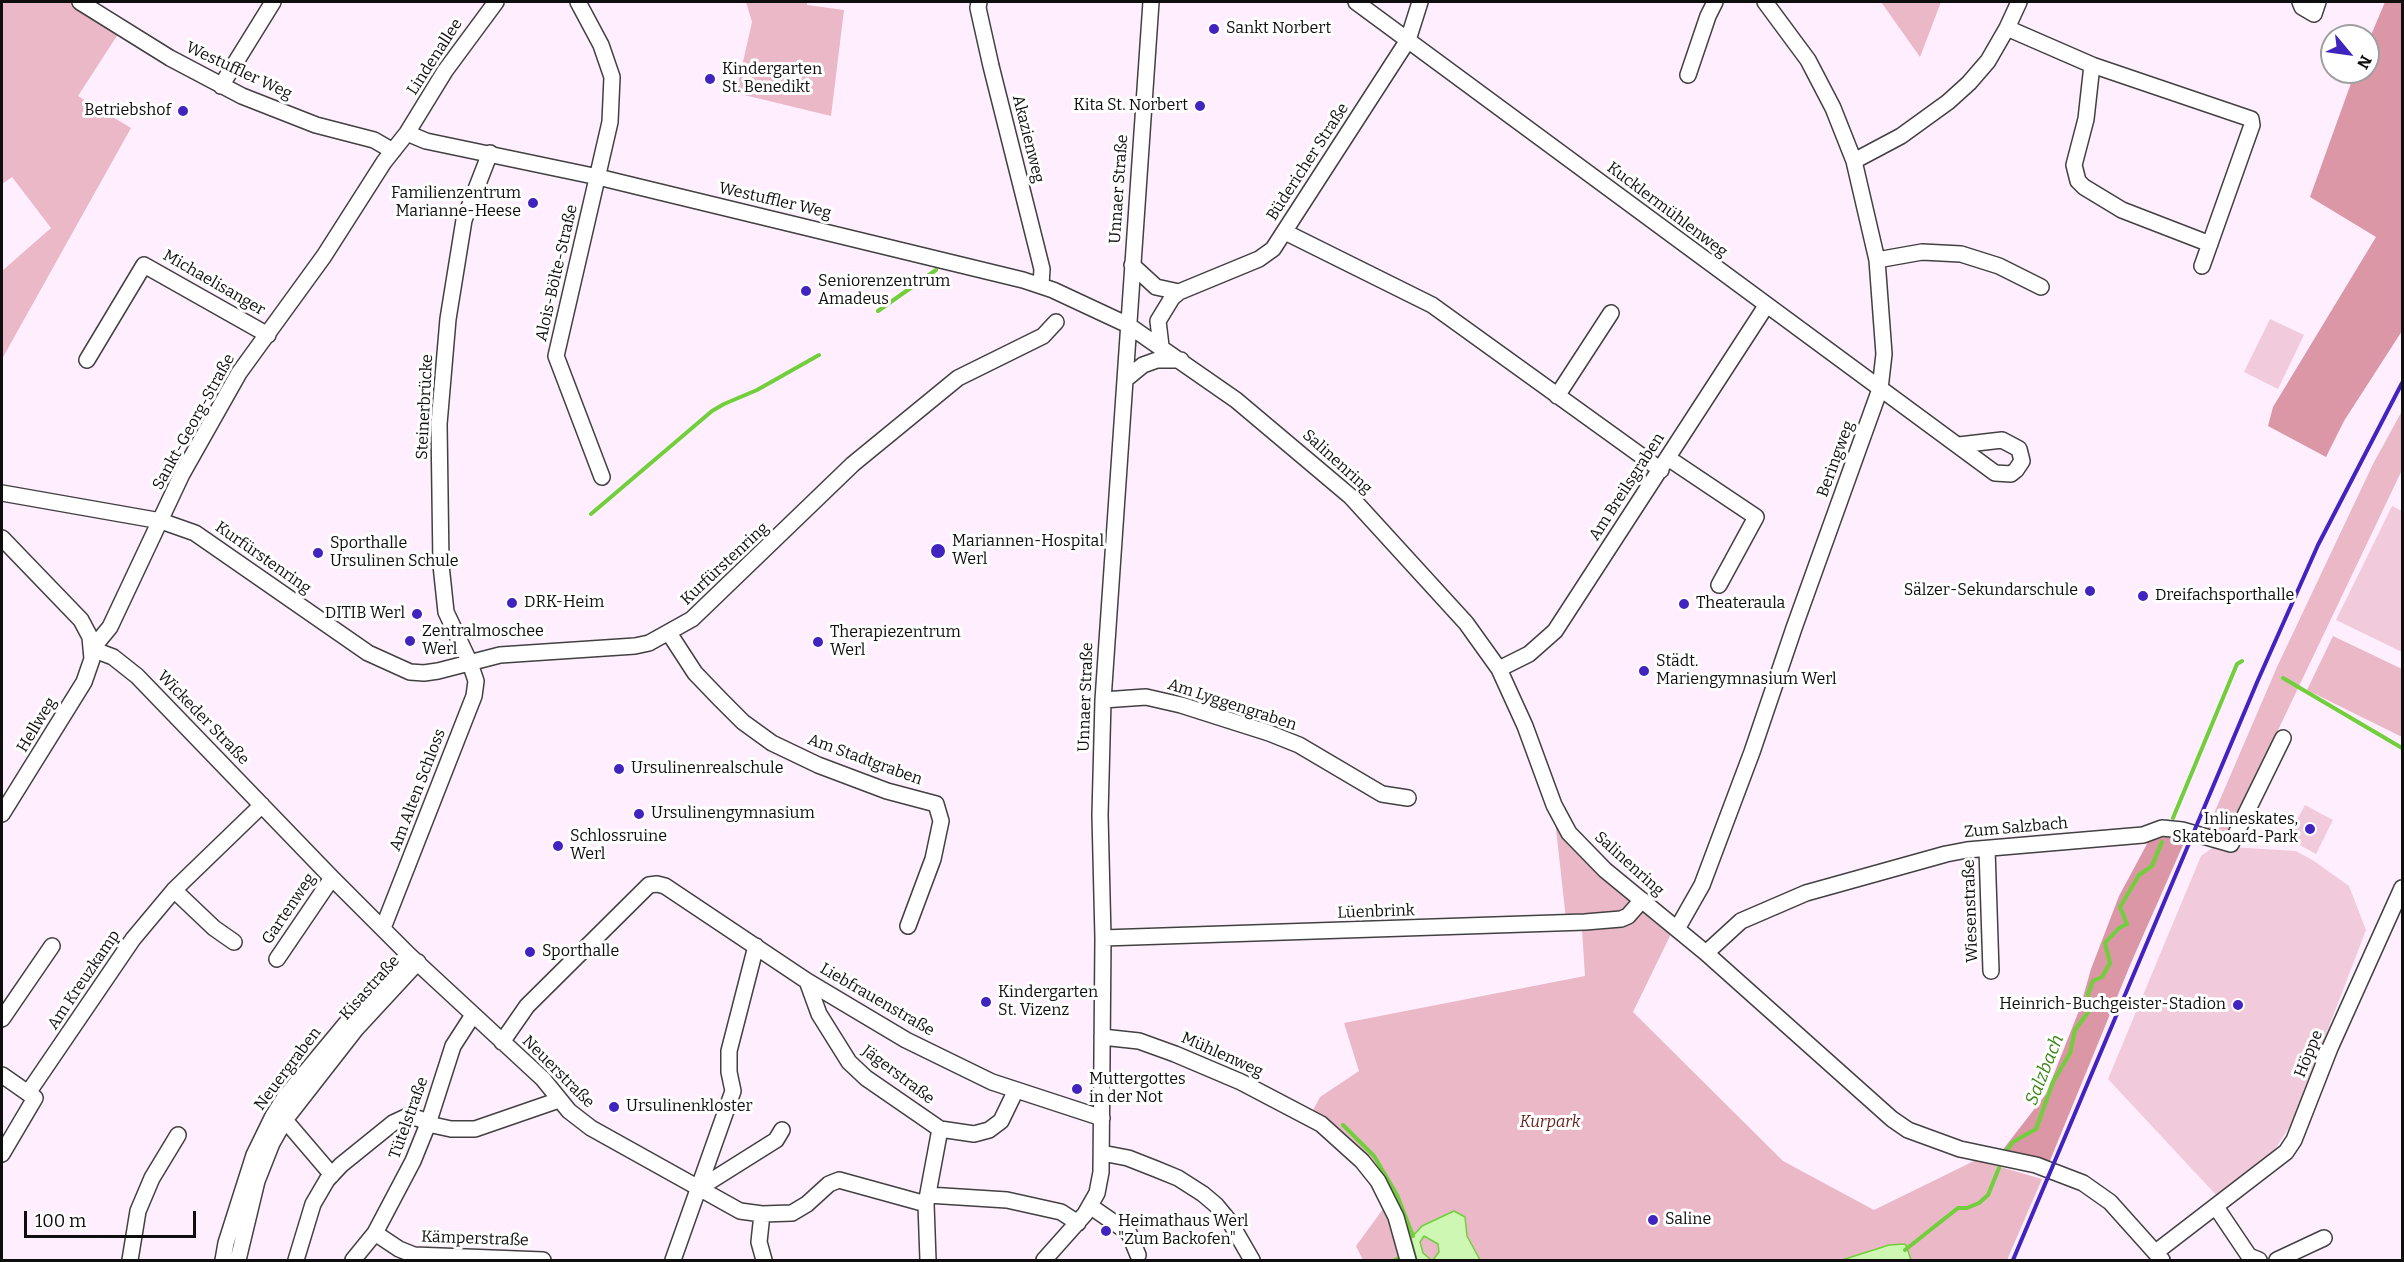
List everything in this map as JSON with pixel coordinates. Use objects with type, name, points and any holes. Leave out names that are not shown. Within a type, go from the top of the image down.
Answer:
[{"type":"street","name":"Westuffler Weg","points":[[80,2],[170,58],[242,96],[316,125],[374,140],[393,151]]},
{"type":"street","points":[[221,86],[273,2]]},
{"type":"street","name":"Lindenallee","points":[[407,133],[445,71],[496,2]]},
{"type":"street","name":"Alois-Bölte-Straße","points":[[578,2],[601,45],[612,77],[610,122],[556,356],[602,477]]},
{"type":"street","name":"Akazienweg","points":[[979,2],[978,8],[991,66],[1042,269],[1041,285]]},
{"type":"street","name":"Unnaer Straße","points":[[1044,1260],[1078,1223],[1090,1206],[1097,1193],[1102,1153],[1103,938],[1100,815],[1103,700],[1151,2]]},
{"type":"street","name":"Kucklermühlenweg","points":[[1356,2],[1766,306],[1959,445]]},
{"type":"street","name":"Büdericher Straße","points":[[1179,292],[1259,259],[1273,249],[1408,40],[1420,2]]},
{"type":"street","points":[[1688,75],[1715,2]]},
{"type":"street","name":"Beringweg","points":[[1677,929],[1702,885],[1739,785],[1880,389],[1884,354],[1877,260],[1854,161],[1833,108],[1808,60],[1765,2]]},
{"type":"street","points":[[1854,161],[1901,136],[1948,102],[1969,83],[1988,61],[2019,2]]},
{"type":"street","points":[[2300,2],[2302,7],[2314,14],[2318,2]]},
{"type":"street","points":[[2007,28],[2092,65],[2251,119],[2252,124],[2202,266]]},
{"type":"street","points":[[2092,65],[2086,119],[2074,165],[2078,181],[2122,210],[2152,224],[2210,244]]},
{"type":"street","name":"Westuffler Weg","points":[[407,133],[426,141],[598,177],[1041,285],[1128,325]]},
{"type":"street","name":"Sankt-Georg-Straße","points":[[92,649],[110,627],[182,474],[239,373],[324,256],[407,133]]},
{"type":"street","name":"Steinerbrücke","points":[[470,663],[446,612],[441,566],[439,424],[448,319],[464,220],[490,153]]},
{"type":"street","points":[[1285,232],[1432,305],[1557,396],[1664,464],[1756,518],[1719,585]]},
{"type":"street","points":[[1877,260],[1922,252],[1961,254],[1999,266],[2041,287]]},
{"type":"street","name":"Michaelisanger","points":[[87,360],[144,265],[268,335]]},
{"type":"street","points":[[1132,265],[1156,287],[1179,292]]},
{"type":"street","points":[[1161,346],[1158,321],[1167,304],[1179,292]]},
{"type":"street","name":"Am Breilsgraben","points":[[1499,669],[1529,654],[1555,631],[1766,306]]},
{"type":"street","points":[[1557,396],[1611,313]]},
{"type":"street","name":"Kurfürstenring","points":[[2,493],[161,521],[195,533],[368,653],[410,672],[424,674],[500,655],[634,646],[649,643],[692,619],[853,464],[958,378],[1043,336],[1056,322]]},
{"type":"street","name":"Salinenring","points":[[1128,325],[1236,400],[1350,496],[1466,623],[1499,669],[1525,726],[1554,805],[1569,833],[1605,870],[1706,953],[1892,1119],[1908,1130],[1979,1154],[2045,1168],[2082,1183],[2110,1202],[2159,1256]]},
{"type":"street","points":[[1126,379],[1143,365],[1157,360],[1181,360]]},
{"type":"street","points":[[2,538],[81,620],[90,637],[92,649]]},
{"type":"street","name":"Am Stadtgraben","points":[[669,633],[695,673],[743,722],[772,743],[828,769],[887,791],[936,804],[941,821],[933,859],[908,926]]},
{"type":"street","name":"Wickeder Straße","points":[[92,649],[126,665],[383,928]]},
{"type":"street","name":"Hellweg","points":[[2,814],[84,682],[92,659],[92,649]]},
{"type":"street","name":"Am Alten Schloss","points":[[383,928],[474,696],[476,681],[470,663]]},
{"type":"street","name":"Am Lyggengraben","points":[[1103,700],[1146,697],[1181,705],[1269,733],[1299,745],[1382,794],[1408,798]]},
{"type":"street","name":"Zum Salzbach","points":[[1706,953],[1741,921],[1806,893],[1946,854],[1967,850],[2143,835],[2162,828],[2182,830],[2231,844],[2283,738]]},
{"type":"street","name":"Am Kreuzkamp","points":[[2,1154],[32,1096],[133,939],[174,890],[262,805]]},
{"type":"street","name":"Wiesenstraße","points":[[1987,849],[1991,971]]},
{"type":"street","name":"Gartenweg","points":[[277,959],[332,878]]},
{"type":"street","name":"Liebfrauenstraße","points":[[502,1042],[527,1006],[649,885],[657,884],[665,886],[807,981],[906,1040],[954,1065],[1016,1090],[1102,1118]]},
{"type":"street","name":"Höppe","points":[[2159,1256],[2286,1152],[2294,1140],[2330,1048],[2403,888]]},
{"type":"street","points":[[174,890],[214,928],[234,942]]},
{"type":"street","name":"Lüenbrink","points":[[1103,938],[1552,924],[1621,919],[1628,916],[1642,900]]},
{"type":"street","name":"Neuerstraße","points":[[383,928],[543,1079],[559,1100],[591,1128],[740,1211],[762,1215],[792,1213],[799,1210],[829,1184],[839,1180],[927,1200]]},
{"type":"street","points":[[2,1019],[52,946]]},
{"type":"street","points":[[673,1260],[733,1091],[729,1072],[729,1051],[756,946]]},
{"type":"street","name":"Kisastraße","points":[[238,1260],[257,1181],[272,1143],[285,1120],[413,958]]},
{"type":"street","name":"Neuergraben","points":[[223,1260],[226,1243],[254,1155],[273,1116],[285,1097],[387,974],[413,958]]},
{"type":"street","name":"Jägerstraße","points":[[807,981],[819,1014],[849,1062],[866,1078],[940,1130]]},
{"type":"street","name":"Tütelstraße","points":[[375,1233],[413,1161],[428,1124],[453,1046],[473,1015]]},
{"type":"street","name":"Mühlenweg","points":[[1102,1037],[1140,1041],[1175,1054],[1241,1082],[1321,1124],[1362,1161],[1378,1180],[1396,1217],[1408,1260]]},
{"type":"street","points":[[2,1075],[32,1096]]},
{"type":"street","points":[[928,1260],[927,1200],[940,1130],[974,1134],[989,1130],[1001,1121],[1016,1090]]},
{"type":"street","points":[[296,1260],[313,1204],[332,1175],[393,1123],[408,1116],[428,1124],[451,1129],[475,1129],[559,1100]]},
{"type":"street","points":[[285,1120],[332,1175]]},
{"type":"street","points":[[698,1189],[776,1140],[782,1130]]},
{"type":"street","points":[[130,1260],[138,1211],[152,1178],[178,1136]]},
{"type":"street","points":[[1102,1153],[1128,1158],[1156,1169],[1178,1178],[1203,1194],[1230,1222],[1252,1260]]},
{"type":"street","points":[[927,1200],[1007,1200],[1061,1212],[1078,1223]]},
{"type":"street","points":[[1090,1206],[1128,1233],[1138,1255]]},
{"type":"street","points":[[2216,1207],[2249,1256],[2259,1260]]},
{"type":"street","points":[[762,1215],[759,1242],[764,1260]]},
{"type":"street","points":[[353,1260],[375,1233]]},
{"type":"street","name":"Kämperstraße","points":[[375,1233],[399,1249],[414,1255],[536,1260]]},
{"type":"street","points":[[2277,1260],[2324,1238]]},
{"type":"green space","points":[[2,2],[80,2],[122,28],[78,96],[131,128],[2,359],[2,271],[51,228],[12,177],[2,184]]},
{"type":"green space","points":[[746,2],[807,2],[807,5],[844,10],[831,116],[736,93],[752,22]]},
{"type":"green space","points":[[1881,2],[1941,2],[1920,57]]},
{"type":"green space","points":[[2402,411],[2402,470],[2229,833],[2219,836],[2206,832],[2277,667],[2373,464]]},
{"type":"green space","points":[[2333,636],[2402,669],[2402,737],[2307,690]]},
{"type":"green space","points":[[1555,820],[1628,895],[1629,902],[1626,910],[1620,914],[1566,919]]},
{"type":"green space","name":"Kurpark","points":[[1644,912],[1671,934],[1633,1012],[1783,1161],[1874,1210],[1976,1160],[2042,1179],[2007,1260],[1363,1260],[1356,1246],[1386,1205],[1368,1173],[1342,1145],[1305,1125],[1320,1097],[1359,1071],[1344,1023],[1585,976],[1582,930],[1627,925],[1637,914]]},
{"type":"shaded area","points":[[2385,2],[2402,2],[2402,331],[2344,421],[2326,457],[2268,426],[2273,407],[2376,237],[2310,197],[2351,84],[2380,84],[2380,24],[2376,24]]},
{"type":"shaded area","points":[[2270,319],[2304,335],[2278,389],[2244,372]]},
{"type":"shaded area","points":[[2392,506],[2402,511],[2402,652],[2336,620]]},
{"type":"shaded area","name":"Inlineskates, Skateboard-Park","points":[[2305,805],[2333,820],[2316,854],[2287,838]]},
{"type":"shaded area","points":[[2167,836],[2187,836],[2131,963],[2049,1163],[2001,1152],[2046,1094],[2080,1008],[2091,969],[2119,896],[2148,842]]},
{"type":"shaded area","name":"Heinrich-Buchgeister-Stadion","points":[[2215,846],[2296,851],[2314,861],[2349,886],[2366,930],[2292,1123],[2272,1154],[2217,1196],[2108,1079],[2201,856]]},
{"type":"shaded area","points":[[1454,1211],[1465,1217],[1467,1236],[1480,1260],[1433,1260],[1439,1252],[1438,1244],[1424,1236],[1420,1242],[1423,1253],[1431,1260],[1417,1260],[1411,1238],[1422,1226]]},
{"type":"shaded area","points":[[1904,1244],[1911,1260],[1842,1260],[1889,1245]]},
{"type":"waterway","points":[[878,311],[936,270]]},
{"type":"waterway","points":[[591,514],[712,411],[757,390],[819,355]]},
{"type":"waterway","name":"Salzbach","points":[[2173,818],[2237,664],[2242,661]]},
{"type":"waterway","name":"Salzbach","points":[[2283,678],[2402,748]]},
{"type":"waterway","name":"Salzbach","points":[[2007,1150],[2013,1142],[2036,1129],[2053,1082],[2070,1053],[2075,1030],[2089,1011],[2088,994],[2093,981],[2102,977],[2110,963],[2105,943],[2119,928],[2127,924],[2120,907],[2139,875],[2152,866],[2162,842]]},
{"type":"waterway","points":[[1343,1125],[1374,1156],[1397,1195],[1413,1236]]},
{"type":"waterway","name":"Salzbach","points":[[1905,1250],[1958,1208],[1967,1208],[1979,1203],[1988,1195],[1999,1168]]},
{"type":"waterway","points":[[1395,1260],[1399,1258]]},
{"type":"railway","points":[[2013,1260],[2258,680],[2318,545],[2402,383]]},
{"type":"place","name":"Sankt Norbert","points":[[1214,29]]},
{"type":"place","name":"Kindergarten St. Benedikt","points":[[710,79]]},
{"type":"place","name":"Kita St. Norbert","points":[[1200,106]]},
{"type":"place","name":"Betriebshof","points":[[183,111]]},
{"type":"place","name":"Familienzentrum Marianne-Heese","points":[[533,203]]},
{"type":"place","name":"Seniorenzentrum Amadeus","points":[[806,291]]},
{"type":"place","name":"Mariannen-Hospital Werl","points":[[938,551]]},
{"type":"place","name":"Sporthalle Ursulinen Schule","points":[[318,553]]},
{"type":"place","name":"Sälzer-Sekundarschule","points":[[2090,591]]},
{"type":"place","name":"Dreifachsporthalle","points":[[2143,596]]},
{"type":"place","name":"DRK-Heim","points":[[512,603]]},
{"type":"place","name":"Theateraula","points":[[1684,604]]},
{"type":"place","name":"DITIB Werl","points":[[417,614]]},
{"type":"place","name":"Zentralmoschee Werl","points":[[410,641]]},
{"type":"place","name":"Therapiezentrum Werl","points":[[818,642]]},
{"type":"place","name":"Städt. Mariengymnasium Werl","points":[[1644,671]]},
{"type":"place","name":"Ursulinenrealschule","points":[[619,769]]},
{"type":"place","name":"Ursulinengymnasium","points":[[639,814]]},
{"type":"place","name":"Inlineskates, Skateboard-Park","points":[[2310,829]]},
{"type":"place","name":"Schlossruine Werl","points":[[558,846]]},
{"type":"place","name":"Sporthalle","points":[[530,952]]},
{"type":"place","name":"Kindergarten St. Vizenz","points":[[986,1002]]},
{"type":"place","name":"Heinrich-Buchgeister-Stadion","points":[[2238,1005]]},
{"type":"place","name":"Muttergottes in der Not","points":[[1077,1089]]},
{"type":"place","name":"Ursulinenkloster","points":[[614,1107]]},
{"type":"place","name":"Saline","points":[[1653,1220]]},
{"type":"place","name":"Heimathaus Werl \"Zum Backofen\"","points":[[1106,1231]]}]
